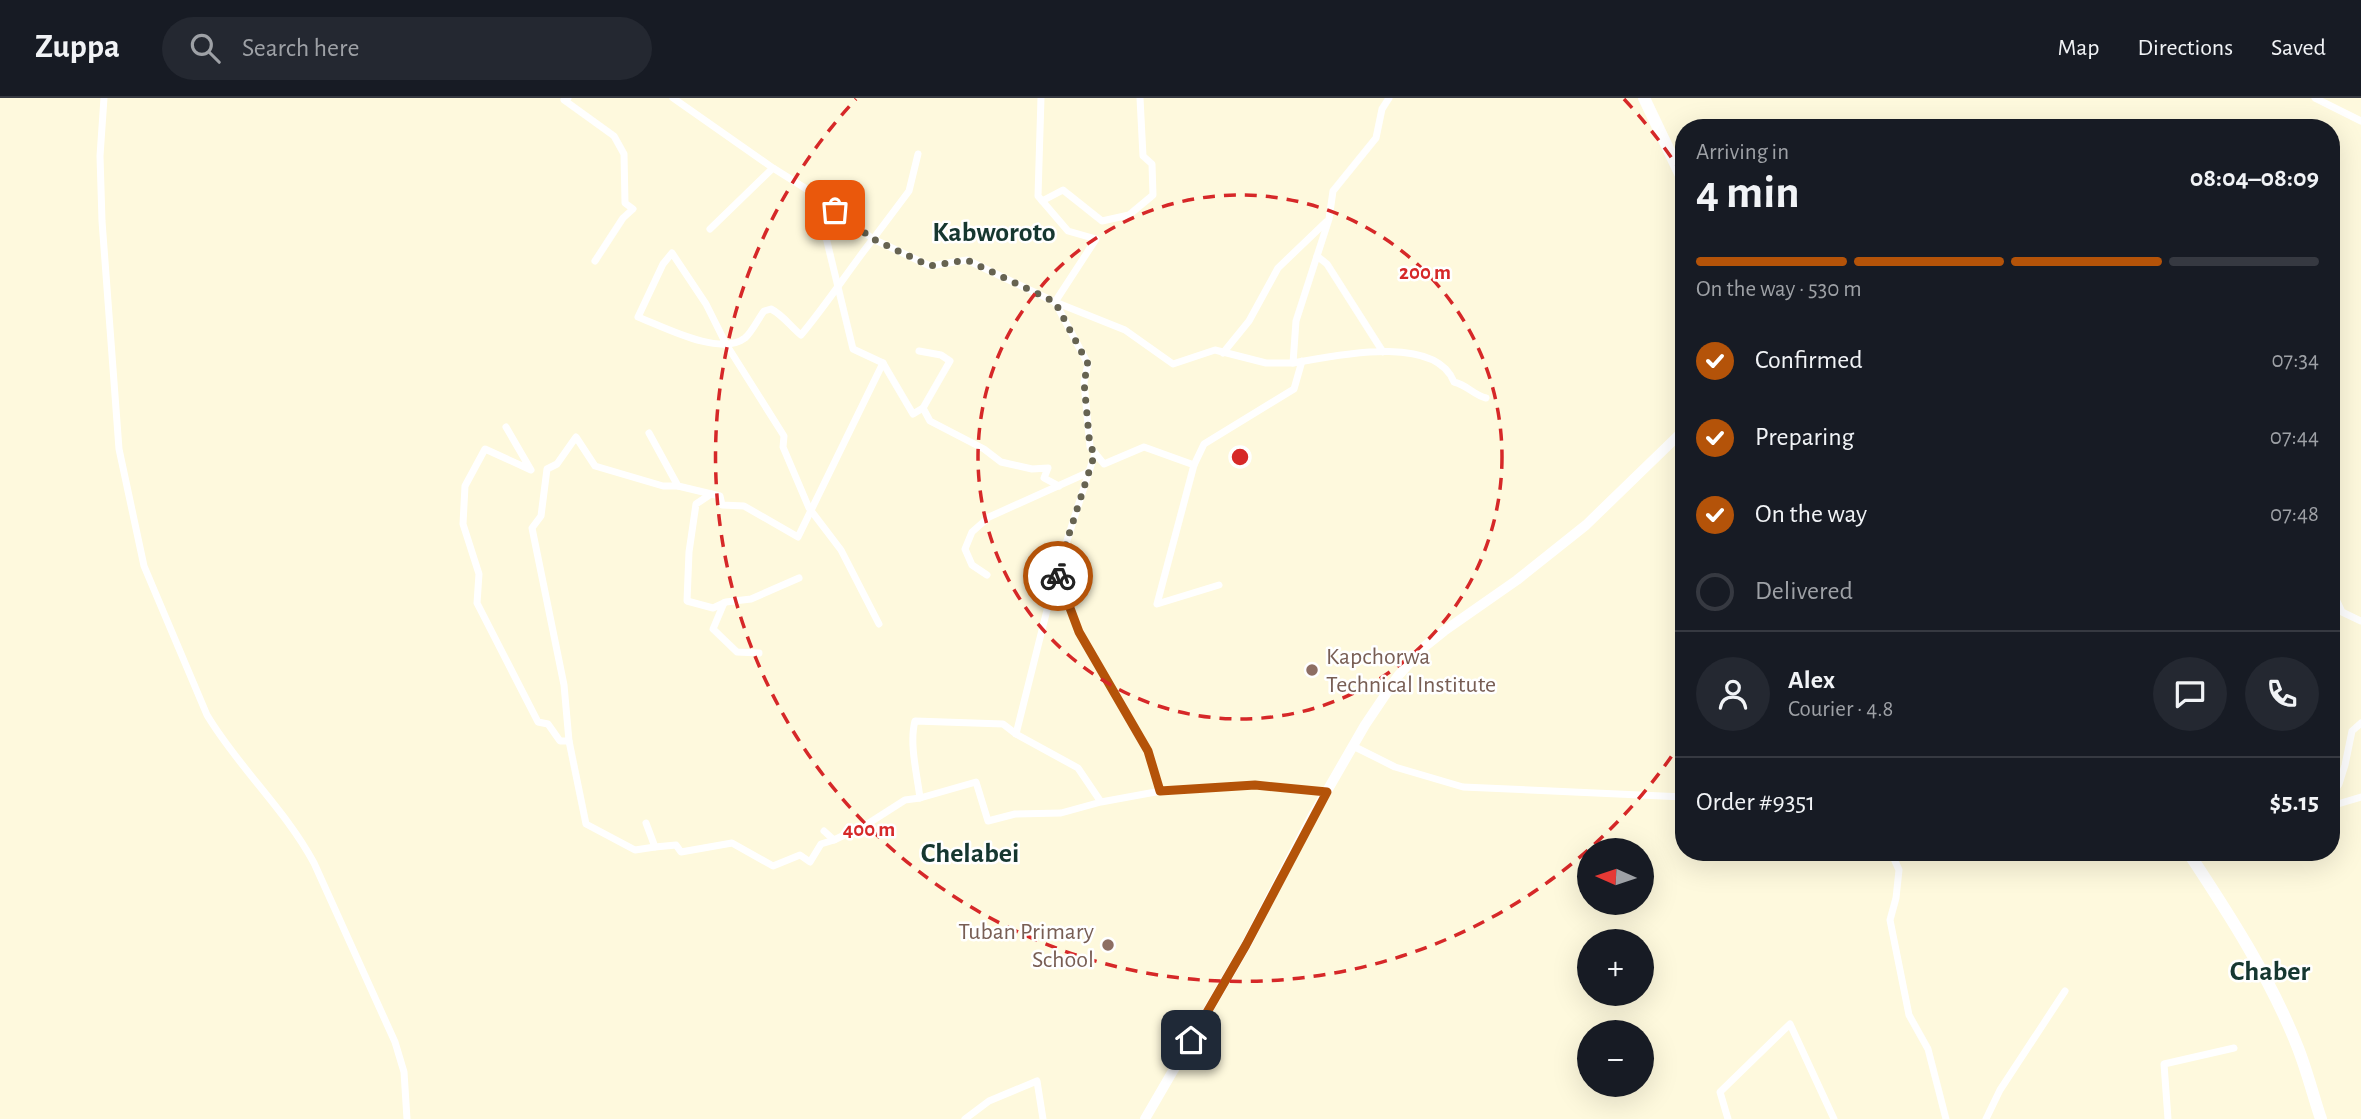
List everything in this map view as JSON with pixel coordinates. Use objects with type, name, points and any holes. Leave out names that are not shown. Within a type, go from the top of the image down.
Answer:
[{"type":"main road","points":[[1644,98],[1675,163]]},
{"type":"main road","points":[[2195,861],[2277,1001],[2298,1048],[2321,1119]]},
{"type":"street","points":[[104,98],[100,156],[102,221],[115,414],[119,449],[144,566],[207,715],[220,737],[298,836],[314,863],[395,1042],[404,1072],[407,1119]]},
{"type":"street","points":[[568,98],[565,100],[614,136],[624,154],[625,203],[634,209],[623,218],[595,261]]},
{"type":"street","points":[[673,98],[816,195],[873,239],[930,266],[967,260],[1055,302],[1125,330],[1172,364],[1215,351],[1266,363],[1293,363],[1363,351],[1413,354],[1429,358],[1450,372],[1454,382],[1465,385],[1479,397],[1486,398]]},
{"type":"street","points":[[1042,201],[1063,190],[1102,221],[1129,215],[1153,195],[1152,164],[1143,156],[1140,98]]},
{"type":"street","points":[[1293,363],[1296,321],[1329,219],[1333,191],[1376,138],[1382,109],[1389,98]]},
{"type":"street","points":[[2315,98],[2361,121]]},
{"type":"street","points":[[1039,99],[1038,196],[1068,231],[1096,239],[1055,302]]},
{"type":"street","points":[[879,624],[841,550],[811,510],[783,447],[784,436],[726,344],[706,304],[672,253],[663,264],[638,317],[694,339],[726,344],[736,343],[747,337],[764,311],[771,309],[779,313],[788,325],[801,335],[839,288],[848,271],[909,191],[918,154]]},
{"type":"street","points":[[710,229],[774,168]]},
{"type":"street","points":[[816,195],[853,349],[883,363],[913,414],[923,408],[950,361],[941,355],[919,351]]},
{"type":"street","points":[[1223,352],[1249,321],[1278,268],[1329,219]]},
{"type":"street","points":[[1317,256],[1327,264],[1383,352]]},
{"type":"street","points":[[1055,302],[1088,364],[1084,382],[1090,447],[1104,464],[1144,447],[1194,465]]},
{"type":"street","points":[[1219,584],[1157,604],[1194,465],[1204,444],[1294,389],[1302,361]]},
{"type":"street","points":[[883,363],[798,537],[744,506],[722,505],[720,496],[678,486],[663,486],[594,466],[576,437],[557,464],[547,469],[541,516],[532,528],[564,685],[569,741],[586,824],[635,850],[676,845],[681,852],[732,844],[773,866],[800,855],[810,862],[821,844],[869,823],[905,800],[976,782],[988,821],[1015,814],[1060,813],[1160,791],[1255,785],[1327,792]]},
{"type":"street","points":[[923,408],[930,421],[984,449],[1001,462],[1032,469],[1048,468],[1044,478],[1059,486]]},
{"type":"street","points":[[506,427],[531,470],[485,449],[465,486],[463,524],[479,574],[477,603],[538,722],[548,724],[561,741],[569,741]]},
{"type":"street","points":[[649,433],[678,486]]},
{"type":"street","points":[[1145,1119],[1246,945],[1353,746],[1398,676],[1424,647],[1517,580],[1586,525],[1675,439]]},
{"type":"street","points":[[1016,734],[1057,572],[1095,453]]},
{"type":"street","points":[[987,575],[972,565],[965,549],[972,532],[989,517],[1089,472]]},
{"type":"street","points":[[711,494],[696,504],[689,552],[687,601],[713,608],[724,603],[751,599],[799,578]]},
{"type":"street","points":[[1057,572],[1079,632],[1148,751],[1160,791]]},
{"type":"street","points":[[724,603],[713,629],[737,652],[759,653]]},
{"type":"street","points":[[2340,608],[2342,612],[2361,621]]},
{"type":"street","points":[[920,798],[915,748],[911,736],[915,721],[1003,724],[1078,768],[1101,802]]},
{"type":"street","points":[[2340,781],[2352,731],[2361,723]]},
{"type":"street","points":[[1353,746],[1395,767],[1462,787],[1675,797]]},
{"type":"street","points":[[2340,803],[2361,797]]},
{"type":"street","points":[[646,823],[654,847]]},
{"type":"street","points":[[824,831],[834,840]]},
{"type":"street","points":[[1895,861],[1899,870],[1890,920],[1909,1015],[1928,1049],[1946,1119]]},
{"type":"street","points":[[1986,1119],[2000,1090],[2064,990]]},
{"type":"street","points":[[1728,1119],[1720,1092],[1790,1024],[1834,1119]]},
{"type":"street","points":[[2168,1119],[2164,1064],[2234,1048]]},
{"type":"street","points":[[965,1119],[989,1101],[1037,1081],[1043,1119]]},
{"type":"way so far","points":[[835,210],[873,239],[930,266],[967,260],[1055,302],[1088,364],[1084,382],[1090,447],[1095,453],[1057,572],[1058,576]]},
{"type":"place","name":"Kapchorwa Technical Institute","points":[[1312,670]]},
{"type":"place","name":"Tuban Primary School","points":[[1108,945]]},
{"type":"district","name":"Kabworoto","points":[[994,231]]},
{"type":"district","name":"Chelabei","points":[[970,852]]},
{"type":"district","name":"Chaber","points":[[2270,970]]},
{"type":"route","points":[[1058,576],[1079,632],[1148,751],[1160,791],[1255,785],[1327,792],[1246,945],[1191,1040]]}]
